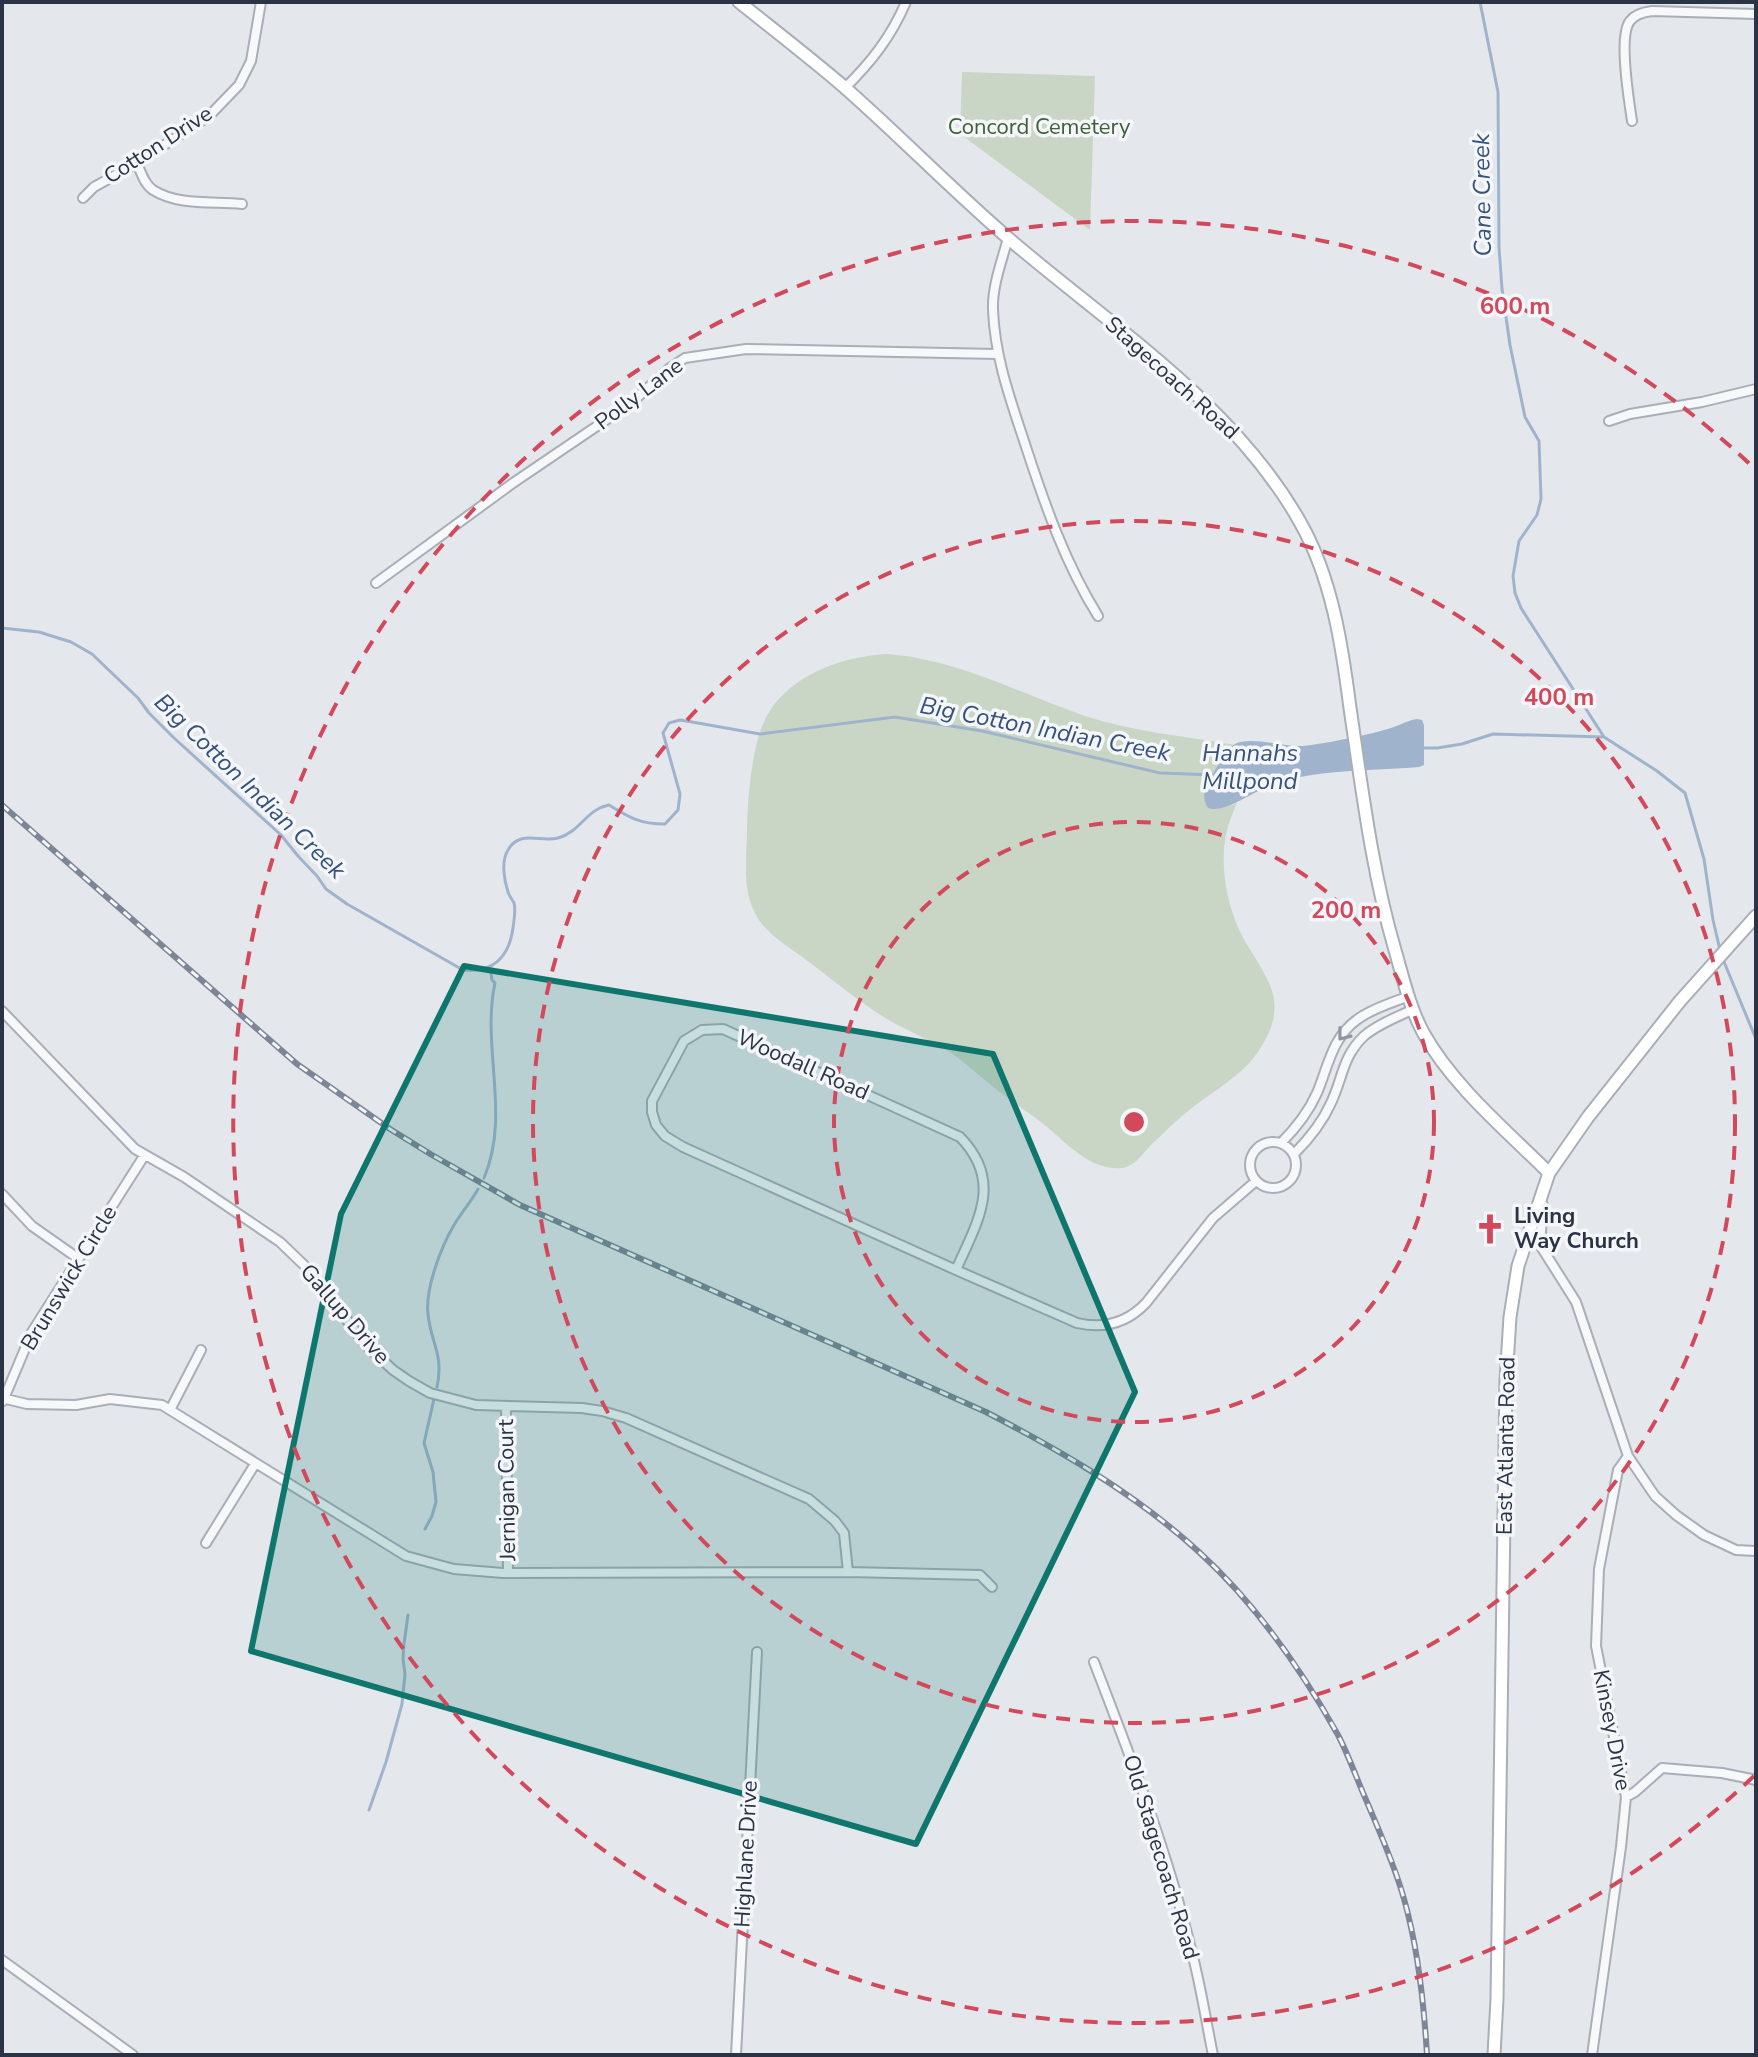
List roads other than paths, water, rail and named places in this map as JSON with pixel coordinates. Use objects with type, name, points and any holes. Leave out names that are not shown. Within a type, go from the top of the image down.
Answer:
[{"type":"street","name":"Cotton Drive","points":[[83,198],[94,187],[209,116],[239,85],[251,61],[261,2]]},
{"type":"street","name":"Stagecoach Road","points":[[739,2],[845,88],[1008,238],[1224,420],[1269,475],[1301,523],[1321,568],[1342,653],[1384,915],[1423,1033],[1453,1076],[1549,1173]]},
{"type":"street","points":[[845,88],[881,49],[898,23],[906,2]]},
{"type":"street","points":[[1632,121],[1625,73],[1625,30],[1631,19],[1652,11],[1756,14]]},
{"type":"street","points":[[137,163],[142,177],[152,189],[173,198],[242,204]]},
{"type":"street","points":[[1008,238],[995,286],[993,309],[1001,371],[1064,553],[1098,616]]},
{"type":"street","name":"Polly Lane","points":[[376,583],[513,483],[631,403],[685,358],[746,349],[997,354]]},
{"type":"street","points":[[1609,421],[1756,389]]},
{"type":"street","name":"East Atlanta Road","points":[[1494,2055],[1498,1976],[1506,1380],[1510,1317],[1518,1266],[1549,1173],[1588,1117],[1680,1001],[1753,920]]},
{"type":"street","points":[[1281,1143],[1308,1111],[1332,1051],[1346,1030],[1372,1011],[1409,996]]},
{"type":"street","points":[[1294,1154],[1324,1117],[1354,1047],[1373,1030],[1414,1009]]},
{"type":"street","name":"Gallup Drive","points":[[2,1011],[135,1149],[184,1177],[280,1242],[308,1269],[366,1345],[409,1381],[430,1393],[476,1405],[582,1408],[626,1418],[809,1499],[844,1533],[848,1572]]},
{"type":"street","name":"Woodall Road","points":[[956,1270],[980,1216],[984,1199],[980,1168],[960,1137],[723,1029],[702,1030],[684,1041],[652,1101],[653,1118],[665,1136],[683,1147],[956,1270],[1077,1323],[1096,1326],[1115,1323],[1141,1308],[1213,1218],[1256,1181]]},
{"type":"street","points":[[1267,1143],[1281,1143],[1294,1154],[1296,1171],[1287,1185],[1270,1189],[1256,1181],[1250,1167],[1253,1153],[1267,1143]]},
{"type":"street","name":"Brunswick Circle","points":[[3,1400],[32,1332],[144,1156]]},
{"type":"street","points":[[1549,1173],[1541,1217],[1540,1245],[1576,1302],[1628,1456],[1655,1496],[1676,1515],[1704,1535],[1736,1550],[1756,1551]]},
{"type":"street","points":[[2,1194],[32,1226],[79,1259]]},
{"type":"street","points":[[170,1410],[201,1350]]},
{"type":"street","points":[[3,1400],[76,1405],[110,1399],[162,1405],[406,1556],[454,1569],[508,1573],[848,1572],[980,1575],[992,1587]]},
{"type":"street","name":"Jernigan Court","points":[[506,1407],[508,1573]]},
{"type":"street","name":"Kinsey Drive","points":[[1592,2055],[1626,1797],[1596,1646],[1599,1569],[1618,1470],[1628,1456]]},
{"type":"street","points":[[206,1543],[255,1464]]},
{"type":"street","name":"Highlane Drive","points":[[736,2055],[757,1652]]},
{"type":"street","name":"Old Stagecoach Road","points":[[1094,1662],[1160,1841],[1192,1953],[1213,2055]]},
{"type":"street","points":[[1626,1797],[1662,1768],[1722,1773],[1756,1780]]},
{"type":"street","points":[[2,1960],[133,2055]]},
{"type":"water","name":"Hannahs Millpond","points":[[1422,720],[1424,725],[1424,765],[1419,767],[1306,776],[1271,785],[1222,808],[1208,808],[1205,802],[1204,794],[1210,780],[1235,744],[1258,741],[1313,745],[1373,733]]},
{"type":"waterway","name":"Cane Creek","points":[[1480,2],[1498,92],[1502,289],[1525,417],[1539,441],[1541,499],[1537,515],[1519,541],[1513,576],[1515,593],[1521,608],[1604,737]]},
{"type":"waterway","name":"Big Cotton Indian Creek","points":[[2,628],[39,632],[71,642],[92,654],[174,738],[281,835],[326,889],[463,970],[491,966],[508,947],[515,909],[504,876],[504,865],[508,850],[518,840],[565,836],[593,812],[609,805],[636,819],[656,824],[665,824],[678,810],[680,794],[663,733],[669,723],[680,720],[760,734],[895,717],[982,731],[1160,773],[1216,775]]},
{"type":"waterway","name":"Big Cotton Indian Creek","points":[[1421,748],[1462,744],[1493,734],[1604,737],[1657,771],[1685,793],[1704,859],[1720,950]]},
{"type":"waterway","name":"Big Cotton Indian Creek","points":[[1722,957],[1756,1039]]},
{"type":"waterway","points":[[484,1178],[492,1154],[496,1105],[491,1032],[495,983],[490,967]]},
{"type":"waterway","points":[[437,1387],[439,1366],[428,1314],[429,1293],[444,1245],[478,1189]]},
{"type":"waterway","points":[[425,1529],[436,1502],[433,1472],[424,1443],[434,1399]]},
{"type":"waterway","points":[[369,1810],[402,1704],[408,1615]]},
{"type":"railway","points":[[2,805],[297,1064],[390,1129],[520,1205],[986,1412],[1124,1492],[1199,1552],[1239,1593],[1276,1638],[1309,1686],[1346,1751],[1404,1899],[1420,1976],[1427,2055]]},
{"type":"place","name":"Living Way Church","points":[[1490,1229]]},
{"type":"park label","name":"Concord Cemetery","points":[[1039,127]]}]
